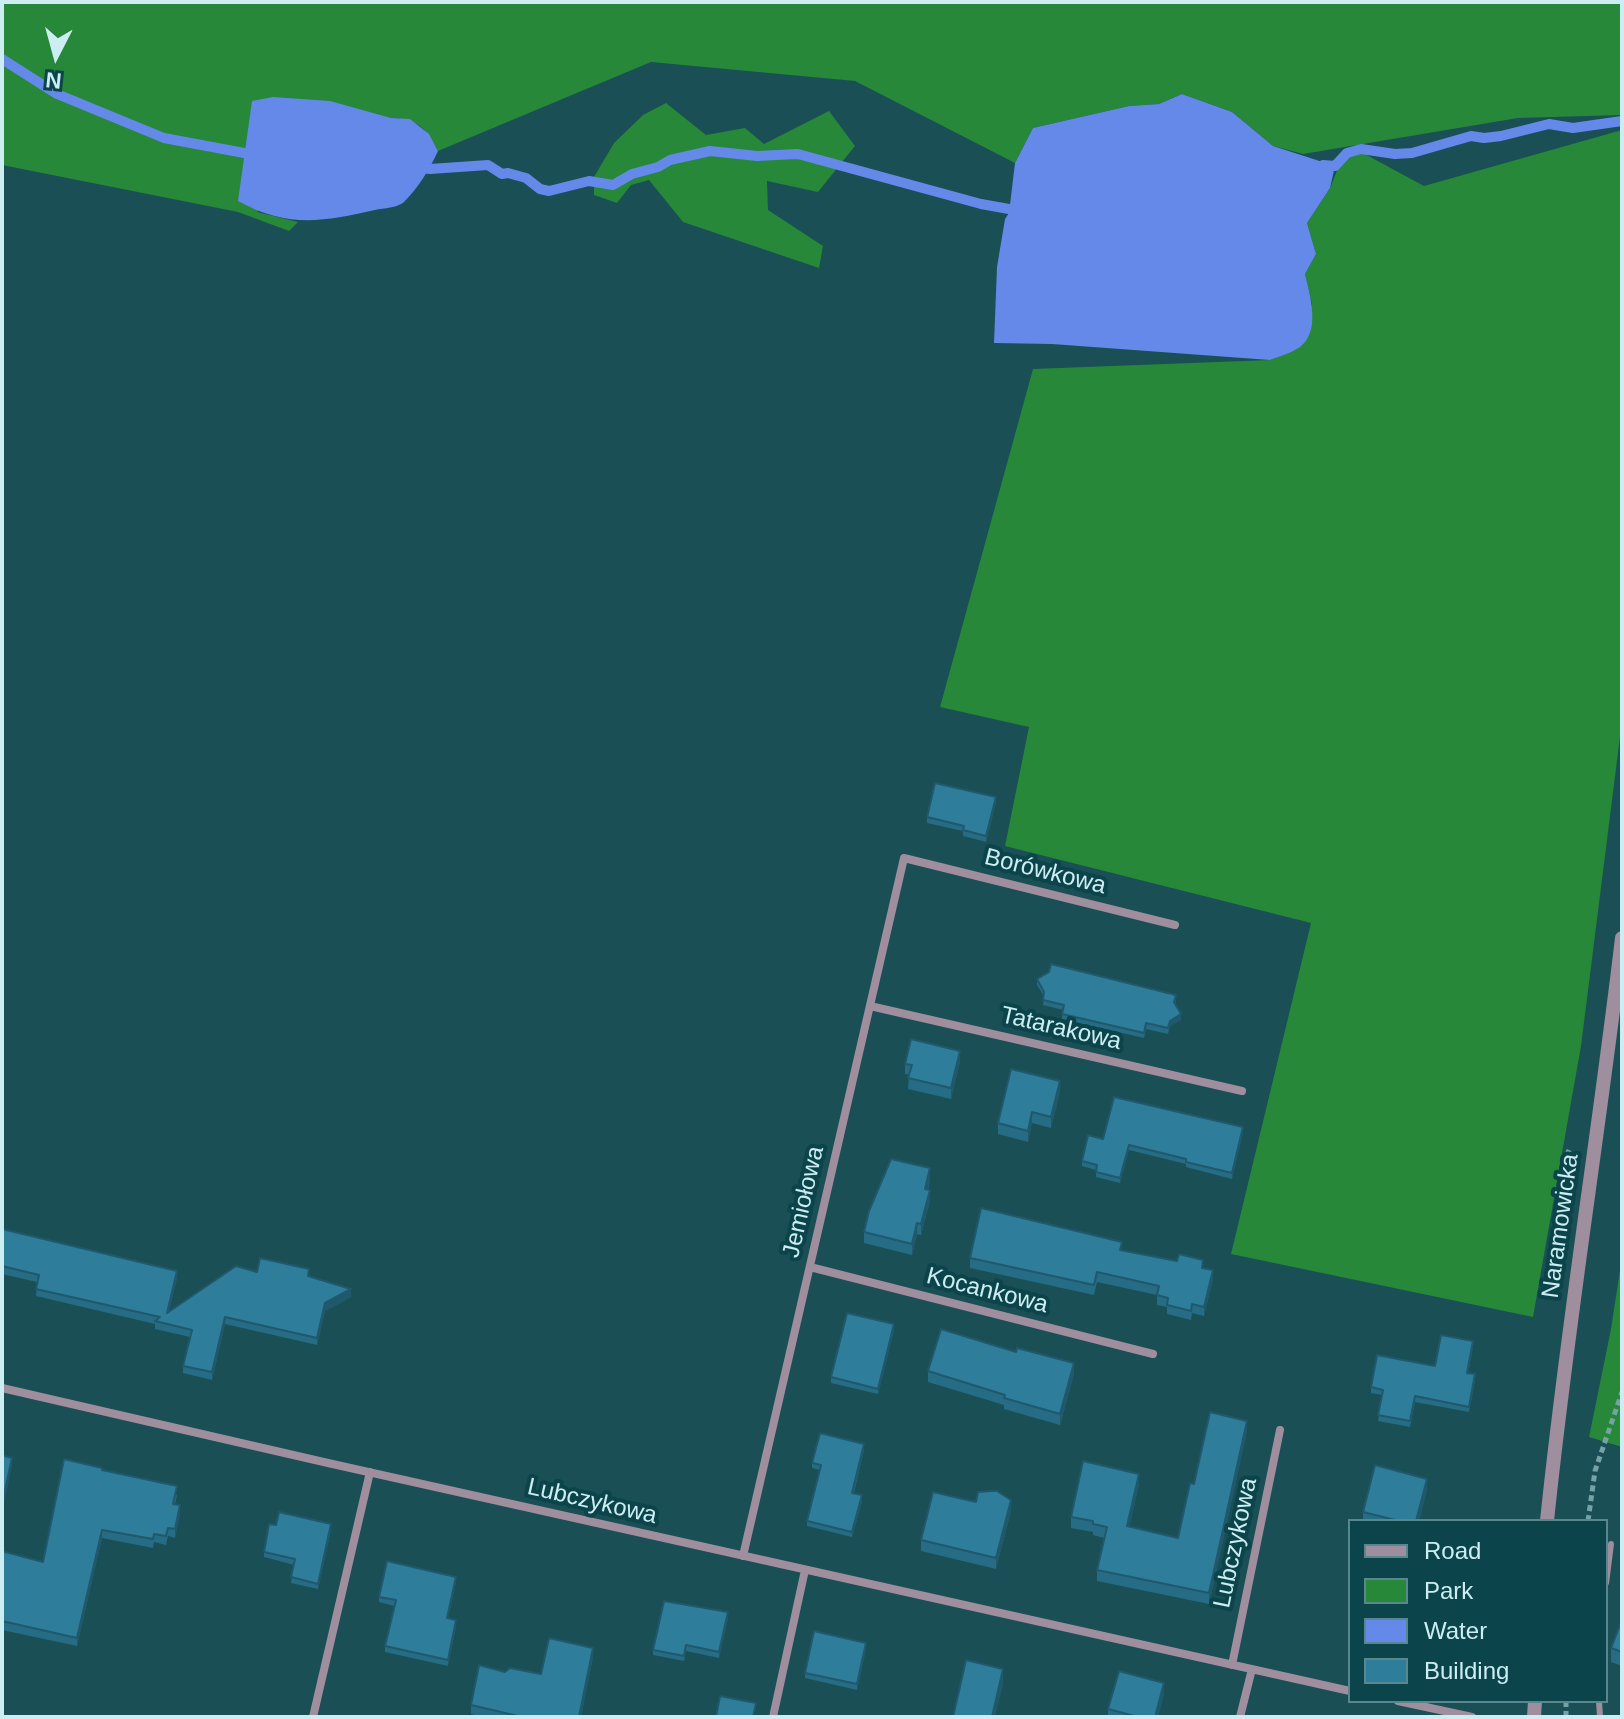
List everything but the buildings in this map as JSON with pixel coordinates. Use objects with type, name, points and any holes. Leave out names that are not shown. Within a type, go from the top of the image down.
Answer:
[{"type":"street","name":"Borówkowa","points":[[904,858],[1175,925]]},
{"type":"street","name":"Jemiołowa","points":[[743,1556],[904,858]]},
{"type":"street","name":"Naramowicka","points":[[1547,1519],[1560,1400],[1622,938]]},
{"type":"street","name":"Tatarakowa","points":[[870,1006],[1242,1091]]},
{"type":"street","name":"Kocankowa","points":[[810,1267],[1153,1354]]},
{"type":"street","name":"Lubczykowa","points":[[2,1388],[1348,1691]]},
{"type":"street","name":"Lubczykowa","points":[[1232,1665],[1280,1430]]},
{"type":"street","points":[[313,1717],[370,1472]]},
{"type":"street","points":[[773,1717],[805,1570]]},
{"type":"street","points":[[1240,1717],[1252,1669]]},
{"type":"street","points":[[1407,1703],[1472,1717]]},
{"type":"lane","points":[[1608,1567],[1611,1544]]},
{"type":"path","points":[[1588,1519],[1595,1471],[1622,1392]]},
{"type":"green space","points":[[2,2],[1622,2],[1622,115],[1518,118],[1303,154],[1273,146],[1232,112],[1182,94],[1159,104],[1129,106],[1033,128],[1015,163],[855,81],[651,62],[438,151],[420,126],[408,120],[391,118],[257,212],[298,222],[289,231],[238,212],[2,165]]},
{"type":"green space","points":[[666,103],[706,135],[745,128],[764,144],[829,111],[855,146],[818,192],[767,181],[768,210],[823,246],[819,268],[683,222],[649,180],[631,185],[617,203],[594,195],[594,177],[614,143],[643,115]]},
{"type":"green space","points":[[1622,130],[1622,721],[1581,1046],[1533,1317],[1231,1254],[1311,923],[1005,846],[1029,727],[940,707],[1033,369],[1270,360],[1297,349],[1312,304],[1305,274],[1316,254],[1307,223],[1330,188],[1341,161],[1361,152],[1424,186]]},
{"type":"green space","points":[[1622,1257],[1622,1447],[1589,1437]]},
{"type":"water","points":[[1182,94],[1232,112],[1273,146],[1335,166],[1330,188],[1307,223],[1316,254],[1305,274],[1312,312],[1306,340],[1290,353],[1270,360],[1052,344],[994,343],[997,267],[1005,219],[1009,213],[1015,163],[1033,128],[1129,106],[1159,104]]},
{"type":"water","points":[[273,97],[330,101],[391,118],[410,119],[429,134],[438,151],[419,184],[398,206],[321,220],[289,219],[256,210],[238,201],[252,101]]},
{"type":"waterway","points":[[2,59],[57,94],[164,138],[255,155]]},
{"type":"waterway","points":[[1323,165],[1335,166],[1347,153],[1361,149],[1412,153],[1471,136],[1501,136],[1549,124],[1573,128],[1622,121]]},
{"type":"waterway","points":[[419,168],[488,165],[502,174],[526,178],[540,189],[549,191],[589,181],[613,185],[632,174],[658,167],[670,160],[710,151],[757,156],[798,154],[981,204],[1022,209]]}]
